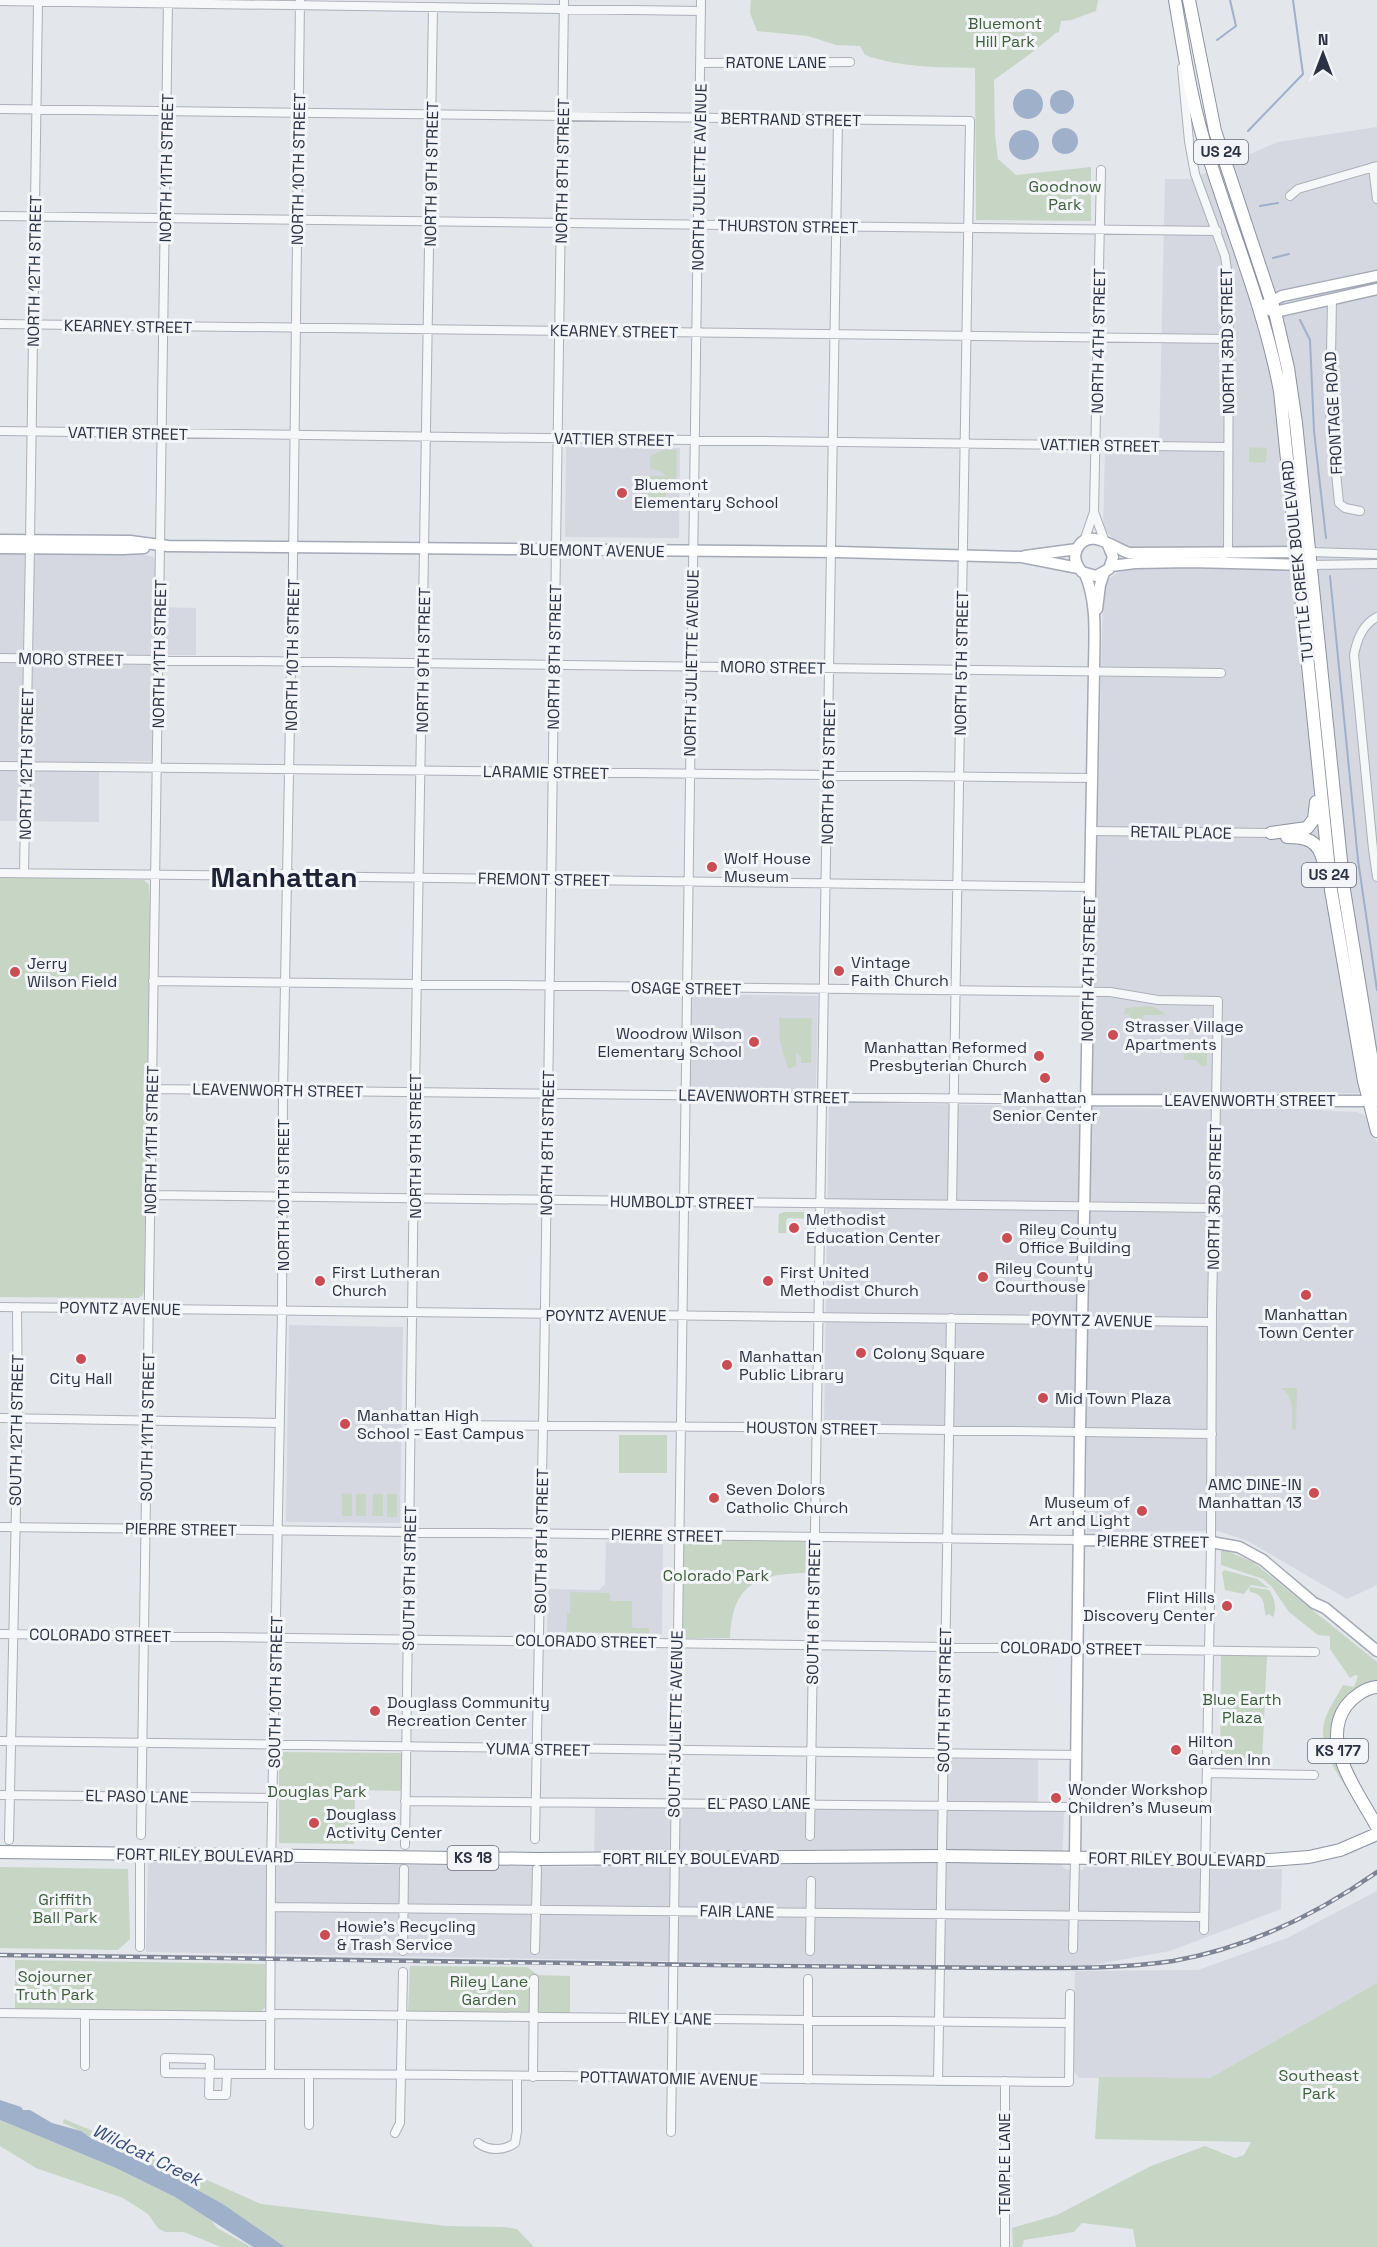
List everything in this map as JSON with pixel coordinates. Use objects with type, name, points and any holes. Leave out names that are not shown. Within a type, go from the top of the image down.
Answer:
[{"type":"highway","name":"TUTTLE CREEK BOULEVARD","points":[[1175,0],[1195,109],[1214,173],[1260,307],[1280,391],[1304,559],[1344,890],[1377,1131]]},
{"type":"highway","name":"TUTTLE CREEK BOULEVARD","points":[[1189,0],[1215,132],[1274,306],[1293,395],[1314,728],[1331,890],[1374,1098]]},
{"type":"highway","points":[[1187,121],[1195,109],[1201,84],[1200,57]]},
{"type":"highway","points":[[1271,833],[1307,828],[1314,819],[1317,810],[1314,728]]},
{"type":"highway","points":[[1271,833],[1284,837],[1307,838],[1316,845],[1323,857],[1331,890]]},
{"type":"highway","name":"KS 177","points":[[1377,1687],[1371,1687],[1352,1699],[1338,1722],[1336,1739],[1339,1757],[1377,1827]]},
{"type":"highway","name":"FORT RILEY BOULEVARD","points":[[0,1852],[673,1859],[942,1856],[1270,1860],[1309,1857],[1340,1850],[1377,1834]]},
{"type":"main road","points":[[1274,306],[1372,277]]},
{"type":"main road","points":[[1332,299],[1336,294],[1372,277]]},
{"type":"main road","points":[[1260,307],[1332,299],[1377,287]]},
{"type":"main road","points":[[1096,538],[1129,553],[1228,552],[1304,559],[1135,562],[1108,569],[1096,576],[1081,571],[1075,557],[1080,545],[1096,538]]},
{"type":"main road","name":"BLUEMONT AVENUE","points":[[0,540],[30,545],[129,549],[162,546],[963,555],[1022,557],[1061,563],[1081,571]]},
{"type":"main road","name":"BLUEMONT AVENUE","points":[[0,548],[65,541],[130,541],[162,546]]},
{"type":"main road","points":[[1106,543],[1113,553],[1108,569]]},
{"type":"main road","name":"BLUEMONT AVENUE","points":[[1022,557],[1080,545]]},
{"type":"main road","name":"NORTH 4TH STREET","points":[[1095,618],[1108,569]]},
{"type":"main road","name":"NORTH 4TH STREET","points":[[1075,1858],[1078,1540],[1095,618],[1092,593],[1081,571]]},
{"type":"main road","name":"LEAVENWORTH STREET","points":[[1086,1100],[1374,1098]]},
{"type":"main road","name":"PIERRE STREET","points":[[1078,1540],[1227,1543],[1252,1552],[1314,1603]]},
{"type":"main road","points":[[1314,1603],[1325,1608],[1377,1651]]},
{"type":"main road","points":[[1314,1603],[1320,1613],[1377,1658]]},
{"type":"street","name":"NORTH 8TH STREET","points":[[544,1314],[564,0]]},
{"type":"street","name":"NORTH JULIETTE AVENUE","points":[[682,1316],[701,0]]},
{"type":"street","points":[[0,1],[299,3],[434,7],[462,4],[564,10],[701,11]]},
{"type":"street","name":"NORTH 12TH STREET","points":[[24,873],[38,2]]},
{"type":"street","name":"NORTH 11TH STREET","points":[[148,1308],[162,546],[168,2]]},
{"type":"street","name":"NORTH 10TH STREET","points":[[282,1311],[283,1090],[292,662],[299,3]]},
{"type":"street","name":"NORTH 9TH STREET","points":[[413,1312],[434,7]]},
{"type":"street","name":"NORTH 3RD STREET","points":[[1179,25],[1187,121],[1196,174],[1225,256],[1229,284],[1228,552]]},
{"type":"street","name":"RATONE LANE","points":[[701,63],[850,62]]},
{"type":"street","name":"BERTRAND STREET","points":[[0,109],[970,121]]},
{"type":"street","name":"NORTH 6TH STREET","points":[[819,1317],[838,119]]},
{"type":"street","name":"NORTH 5TH STREET","points":[[952,1205],[970,121]]},
{"type":"street","points":[[1290,196],[1298,189],[1375,166],[1377,199]]},
{"type":"street","name":"NORTH 4TH STREET","points":[[1080,545],[1094,512],[1101,170]]},
{"type":"street","name":"THURSTON STREET","points":[[0,216],[1217,231]]},
{"type":"street","name":"FRONTAGE ROAD","points":[[1332,299],[1330,413],[1339,503],[1345,508],[1360,511]]},
{"type":"street","name":"KEARNEY STREET","points":[[0,324],[1228,339]]},
{"type":"street","name":"VATTIER STREET","points":[[0,431],[1228,447]]},
{"type":"street","name":"NORTH 4TH STREET","points":[[1094,512],[1106,543]]},
{"type":"street","points":[[1190,562],[1226,555],[1228,552]]},
{"type":"street","points":[[1304,559],[1377,554]]},
{"type":"street","points":[[1304,559],[1377,564]]},
{"type":"street","points":[[1377,617],[1363,630],[1357,641],[1354,655],[1377,877]]},
{"type":"street","name":"MORO STREET","points":[[0,658],[1221,673]]},
{"type":"street","name":"LARAMIE STREET","points":[[0,766],[1093,778]]},
{"type":"street","name":"RETAIL PLACE","points":[[1090,831],[1271,833]]},
{"type":"street","name":"FREMONT STREET","points":[[0,873],[279,876],[287,872],[295,876],[1090,887]]},
{"type":"street","name":"OSAGE STREET","points":[[153,981],[1110,992],[1158,1000],[1218,1001]]},
{"type":"street","name":"NORTH 3RD STREET","points":[[1204,1930],[1212,1542],[1212,1322],[1218,1001]]},
{"type":"street","name":"LEAVENWORTH STREET","points":[[151,1089],[1086,1100]]},
{"type":"street","name":"HUMBOLDT STREET","points":[[150,1196],[1214,1208]]},
{"type":"street","name":"POYNTZ AVENUE","points":[[0,1307],[1212,1322]]},
{"type":"street","name":"SOUTH 12TH STREET","points":[[9,1840],[17,1307]]},
{"type":"street","name":"SOUTH 11TH STREET","points":[[141,1835],[148,1308]]},
{"type":"street","name":"SOUTH 10TH STREET","points":[[270,2074],[282,1311]]},
{"type":"street","name":"SOUTH 9TH STREET","points":[[405,1845],[413,1312]]},
{"type":"street","name":"SOUTH 8TH STREET","points":[[535,1839],[544,1314]]},
{"type":"street","name":"SOUTH JULIETTE AVENUE","points":[[670,2132],[682,1316]]},
{"type":"street","name":"SOUTH 6TH STREET","points":[[810,1836],[819,1317]]},
{"type":"street","name":"SOUTH 5TH STREET","points":[[938,2081],[951,1318]]},
{"type":"street","points":[[0,1418],[280,1423]]},
{"type":"street","name":"HOUSTON STREET","points":[[411,1425],[1212,1434]]},
{"type":"street","name":"PIERRE STREET","points":[[0,1527],[1078,1540]]},
{"type":"street","name":"COLORADO STREET","points":[[0,1634],[1315,1652]]},
{"type":"street","name":"YUMA STREET","points":[[0,1742],[1077,1755]]},
{"type":"street","points":[[1208,1773],[1314,1774]]},
{"type":"street","name":"EL PASO LANE","points":[[0,1795],[273,1798]]},
{"type":"street","name":"EL PASO LANE","points":[[405,1801],[1076,1807]]},
{"type":"street","points":[[140,1854],[140,1947]]},
{"type":"street","points":[[1073,1949],[1075,1858]]},
{"type":"street","points":[[403,1951],[404,1869]]},
{"type":"street","points":[[535,1950],[537,1869]]},
{"type":"street","points":[[810,1951],[811,1881]]},
{"type":"street","name":"FAIR LANE","points":[[271,1907],[1204,1917]]},
{"type":"street","points":[[395,2133],[400,2123],[403,1972]]},
{"type":"street","points":[[533,2077],[534,1979]]},
{"type":"street","points":[[808,1979],[808,2080]]},
{"type":"street","points":[[1069,2023],[1070,1994]]},
{"type":"street","points":[[0,2013],[270,2015]]},
{"type":"street","points":[[85,2014],[85,2066]]},
{"type":"street","name":"RILEY LANE","points":[[270,2015],[1069,2023]]},
{"type":"street","name":"POTTAWATOMIE AVENUE","points":[[210,2073],[210,2059],[165,2058],[165,2073],[1069,2082],[1069,2023]]},
{"type":"street","points":[[210,2073],[210,2095],[226,2095],[227,2074]]},
{"type":"street","points":[[309,2075],[309,2125]]},
{"type":"street","points":[[478,2143],[483,2147],[498,2149],[515,2143],[517,2077]]},
{"type":"street","name":"TEMPLE LANE","points":[[1005,2081],[1005,2247]]},
{"type":"shaded area","points":[[1377,127],[1377,1093],[1092,1095],[1103,590],[1109,579],[1120,570],[1120,545],[1103,529],[1105,449],[1159,450],[1165,179],[1191,179],[1278,142]]},
{"type":"shaded area","name":"Bluemont Elementary School","points":[[566,447],[680,448],[679,538],[565,537]]},
{"type":"shaded area","points":[[0,552],[147,555],[153,557],[157,563],[156,607],[196,608],[196,655],[155,655],[152,761],[99,762],[99,822],[0,821]]},
{"type":"shaded area","name":"Woodrow Wilson Elementary School","points":[[691,994],[818,996],[816,1091],[690,1089]]},
{"type":"shaded area","points":[[829,1102],[1226,1110],[1296,1109],[1357,1112],[1366,1116],[1377,1143],[1377,1585],[1347,1599],[1248,1541],[1218,1531],[1087,1532],[1086,1429],[824,1426]]},
{"type":"shaded area","name":"Manhattan High School - East Campus","points":[[289,1325],[403,1327],[400,1523],[286,1522]]},
{"type":"shaded area","points":[[606,1542],[663,1543],[662,1634],[547,1632],[548,1589],[599,1590],[605,1584]]},
{"type":"shaded area","points":[[947,1758],[1038,1760],[1038,1810],[1064,1811],[1062,1866],[1068,1870],[1083,1870],[1084,1867],[1282,1869],[1281,1909],[1170,1951],[1076,1968],[146,1952],[148,1862],[594,1867],[595,1805],[946,1803]]},
{"type":"shaded area","points":[[1377,1891],[1377,1983],[1210,2078],[1079,2078],[1073,2070],[1075,1971],[1198,1970],[1287,1938]]},
{"type":"green space","points":[[751,0],[1098,0],[1096,11],[1061,21],[1059,32],[994,80],[998,159],[1016,175],[1091,167],[1091,221],[976,220],[975,68],[920,66],[893,62],[865,55],[860,46],[836,45],[808,36],[757,31],[750,13]]},
{"type":"green space","points":[[1249,447],[1267,448],[1266,463],[1249,462]]},
{"type":"green space","points":[[663,450],[677,450],[676,492],[666,492],[666,502],[642,501],[643,476],[666,476],[650,468],[650,456]]},
{"type":"green space","points":[[0,877],[144,880],[149,885],[151,925],[144,1290],[143,1295],[138,1298],[0,1297]]},
{"type":"green space","points":[[1152,1006],[1165,1015],[1143,1015],[1142,1020],[1133,1020],[1128,1014],[1124,1014],[1125,1008]]},
{"type":"green space","points":[[779,1018],[812,1018],[811,1063],[801,1063],[801,1057],[796,1053],[796,1066],[788,1069],[780,1041]]},
{"type":"green space","points":[[1202,1039],[1207,1039],[1207,1066],[1201,1066],[1196,1060],[1184,1060],[1185,1045],[1198,1044]]},
{"type":"green space","points":[[807,1212],[811,1219],[788,1218],[786,1233],[778,1233],[779,1214]]},
{"type":"green space","points":[[1281,1388],[1297,1388],[1296,1430],[1292,1429],[1291,1401]]},
{"type":"green space","points":[[619,1435],[667,1435],[667,1473],[619,1473]]},
{"type":"green space","points":[[342,1493],[352,1494],[352,1516],[342,1516]]},
{"type":"green space","points":[[356,1494],[366,1494],[366,1516],[356,1516]]},
{"type":"green space","points":[[373,1494],[383,1494],[383,1516],[372,1516]]},
{"type":"green space","points":[[387,1494],[397,1494],[397,1517],[387,1517]]},
{"type":"green space","name":"Colorado Park","points":[[689,1540],[810,1541],[810,1573],[777,1575],[752,1585],[736,1604],[730,1638],[684,1637],[681,1633],[683,1544]]},
{"type":"green space","points":[[1225,1550],[1253,1562],[1377,1662],[1377,1680],[1357,1688],[1333,1724],[1331,1737],[1334,1756],[1361,1809],[1333,1767],[1324,1743],[1323,1731],[1325,1719],[1343,1685],[1354,1687],[1358,1676],[1350,1678],[1330,1649],[1330,1636],[1318,1635],[1289,1612],[1272,1587],[1263,1579],[1221,1565],[1221,1551]]},
{"type":"green space","points":[[1225,1570],[1257,1579],[1269,1588],[1251,1585],[1244,1594],[1225,1590],[1222,1572]]},
{"type":"green space","points":[[1251,1587],[1269,1590],[1275,1603],[1273,1617],[1269,1614],[1266,1616],[1261,1598],[1250,1592]]},
{"type":"green space","points":[[570,1592],[610,1593],[610,1601],[632,1601],[632,1626],[649,1628],[649,1633],[566,1632],[567,1613],[570,1613]]},
{"type":"green space","name":"Blue Earth Plaza","points":[[1221,1655],[1267,1655],[1262,1763],[1220,1762]]},
{"type":"green space","name":"Douglas Park","points":[[279,1752],[401,1753],[401,1791],[355,1790],[354,1844],[279,1843]]},
{"type":"green space","name":"Griffith Ball Park","points":[[0,1867],[128,1869],[130,1939],[118,1950],[0,1948]]},
{"type":"green space","name":"Sojourner Truth Park","points":[[15,1960],[265,1964],[265,2007],[262,2011],[256,2012],[15,2009]]},
{"type":"green space","name":"Riley Lane Garden","points":[[410,1966],[527,1967],[538,1975],[570,1976],[570,2014],[408,2013]]},
{"type":"green space","name":"Southeast Park","points":[[1377,1983],[1377,2247],[1136,2247],[1133,2229],[1082,2223],[1074,2232],[1024,2240],[1022,2247],[1013,2247],[1012,2228],[1057,2215],[1151,2166],[1205,2146],[1235,2158],[1244,2155],[1251,2142],[1095,2139],[1099,2077],[1210,2078]]},
{"type":"green space","points":[[64,2119],[261,2204],[446,2226],[517,2229],[534,2247],[285,2247],[223,2204],[163,2171],[89,2137],[63,2123]]},
{"type":"green space","points":[[0,2120],[116,2168],[175,2197],[211,2220],[217,2228],[251,2247],[221,2247],[184,2232],[165,2232],[158,2228],[148,2214],[123,2198],[36,2168],[0,2146]]},
{"type":"water","points":[[1028,89],[1039,93],[1043,104],[1039,115],[1028,119],[1017,115],[1013,104],[1017,93]]},
{"type":"water","points":[[1062,90],[1067,91],[1073,97],[1073,107],[1067,113],[1062,114],[1057,113],[1051,107],[1050,102],[1051,97],[1057,91]]},
{"type":"water","points":[[1065,128],[1074,132],[1078,141],[1074,150],[1065,154],[1056,150],[1052,141],[1056,132]]},
{"type":"water","points":[[1024,130],[1035,134],[1039,145],[1035,156],[1024,160],[1013,156],[1009,145],[1013,134]]},
{"type":"water","name":"Wildcat Creek","points":[[0,2100],[21,2107],[23,2110],[30,2110],[52,2123],[81,2131],[92,2139],[163,2171],[223,2204],[285,2247],[253,2247],[175,2197],[116,2168],[0,2120]]},
{"type":"waterway","points":[[1217,40],[1236,26],[1230,0]]},
{"type":"waterway","points":[[1248,131],[1303,74],[1293,0]]},
{"type":"waterway","points":[[1260,206],[1278,203]]},
{"type":"waterway","points":[[1273,258],[1289,254]]},
{"type":"waterway","points":[[1300,320],[1310,340],[1314,431],[1326,538]]},
{"type":"waterway","points":[[1330,576],[1358,860],[1377,990]]},
{"type":"railway","points":[[0,1955],[491,1963],[1112,1967],[1173,1961],[1228,1948],[1305,1916],[1377,1872]]},
{"type":"place","name":"Bluemont Elementary School","points":[[622,493]]},
{"type":"place","name":"Wolf House Museum","points":[[712,867]]},
{"type":"place","name":"Vintage Faith Church","points":[[839,971]]},
{"type":"place","name":"Jerry Wilson Field","points":[[15,972]]},
{"type":"place","name":"Strasser Village Apartments","points":[[1113,1035]]},
{"type":"place","name":"Woodrow Wilson Elementary School","points":[[754,1042]]},
{"type":"place","name":"Manhattan Reformed Presbyterian Church","points":[[1039,1056]]},
{"type":"place","name":"Manhattan Senior Center","points":[[1045,1078]]},
{"type":"place","name":"Methodist Education Center","points":[[794,1228]]},
{"type":"place","name":"Riley County Office Building","points":[[1007,1238]]},
{"type":"place","name":"Riley County Courthouse","points":[[983,1277]]},
{"type":"place","name":"First Lutheran Church","points":[[320,1281]]},
{"type":"place","name":"First United Methodist Church","points":[[768,1281]]},
{"type":"place","name":"Manhattan Town Center","points":[[1306,1295]]},
{"type":"place","name":"Colony Square","points":[[861,1353]]},
{"type":"place","name":"City Hall","points":[[81,1359]]},
{"type":"place","name":"Manhattan Public Library","points":[[727,1365]]},
{"type":"place","name":"Mid Town Plaza","points":[[1043,1398]]},
{"type":"place","name":"Manhattan High School - East Campus","points":[[345,1424]]},
{"type":"place","name":"AMC DINE-IN Manhattan 13","points":[[1314,1493]]},
{"type":"place","name":"Seven Dolors Catholic Church","points":[[714,1498]]},
{"type":"place","name":"Museum of Art and Light","points":[[1142,1511]]},
{"type":"place","name":"Flint Hills Discovery Center","points":[[1227,1606]]},
{"type":"place","name":"Douglass Community Recreation Center","points":[[375,1711]]},
{"type":"place","name":"Hilton Garden Inn","points":[[1176,1750]]},
{"type":"place","name":"Wonder Workshop Children's Museum","points":[[1056,1798]]},
{"type":"place","name":"Douglass Activity Center","points":[[314,1823]]},
{"type":"place","name":"Howie's Recycling & Trash Service","points":[[325,1935]]},
{"type":"district","name":"Manhattan","points":[[284,877]]},
{"type":"park label","name":"Bluemont Hill Park","points":[[1005,32]]},
{"type":"park label","name":"Goodnow Park","points":[[1065,195]]}]
